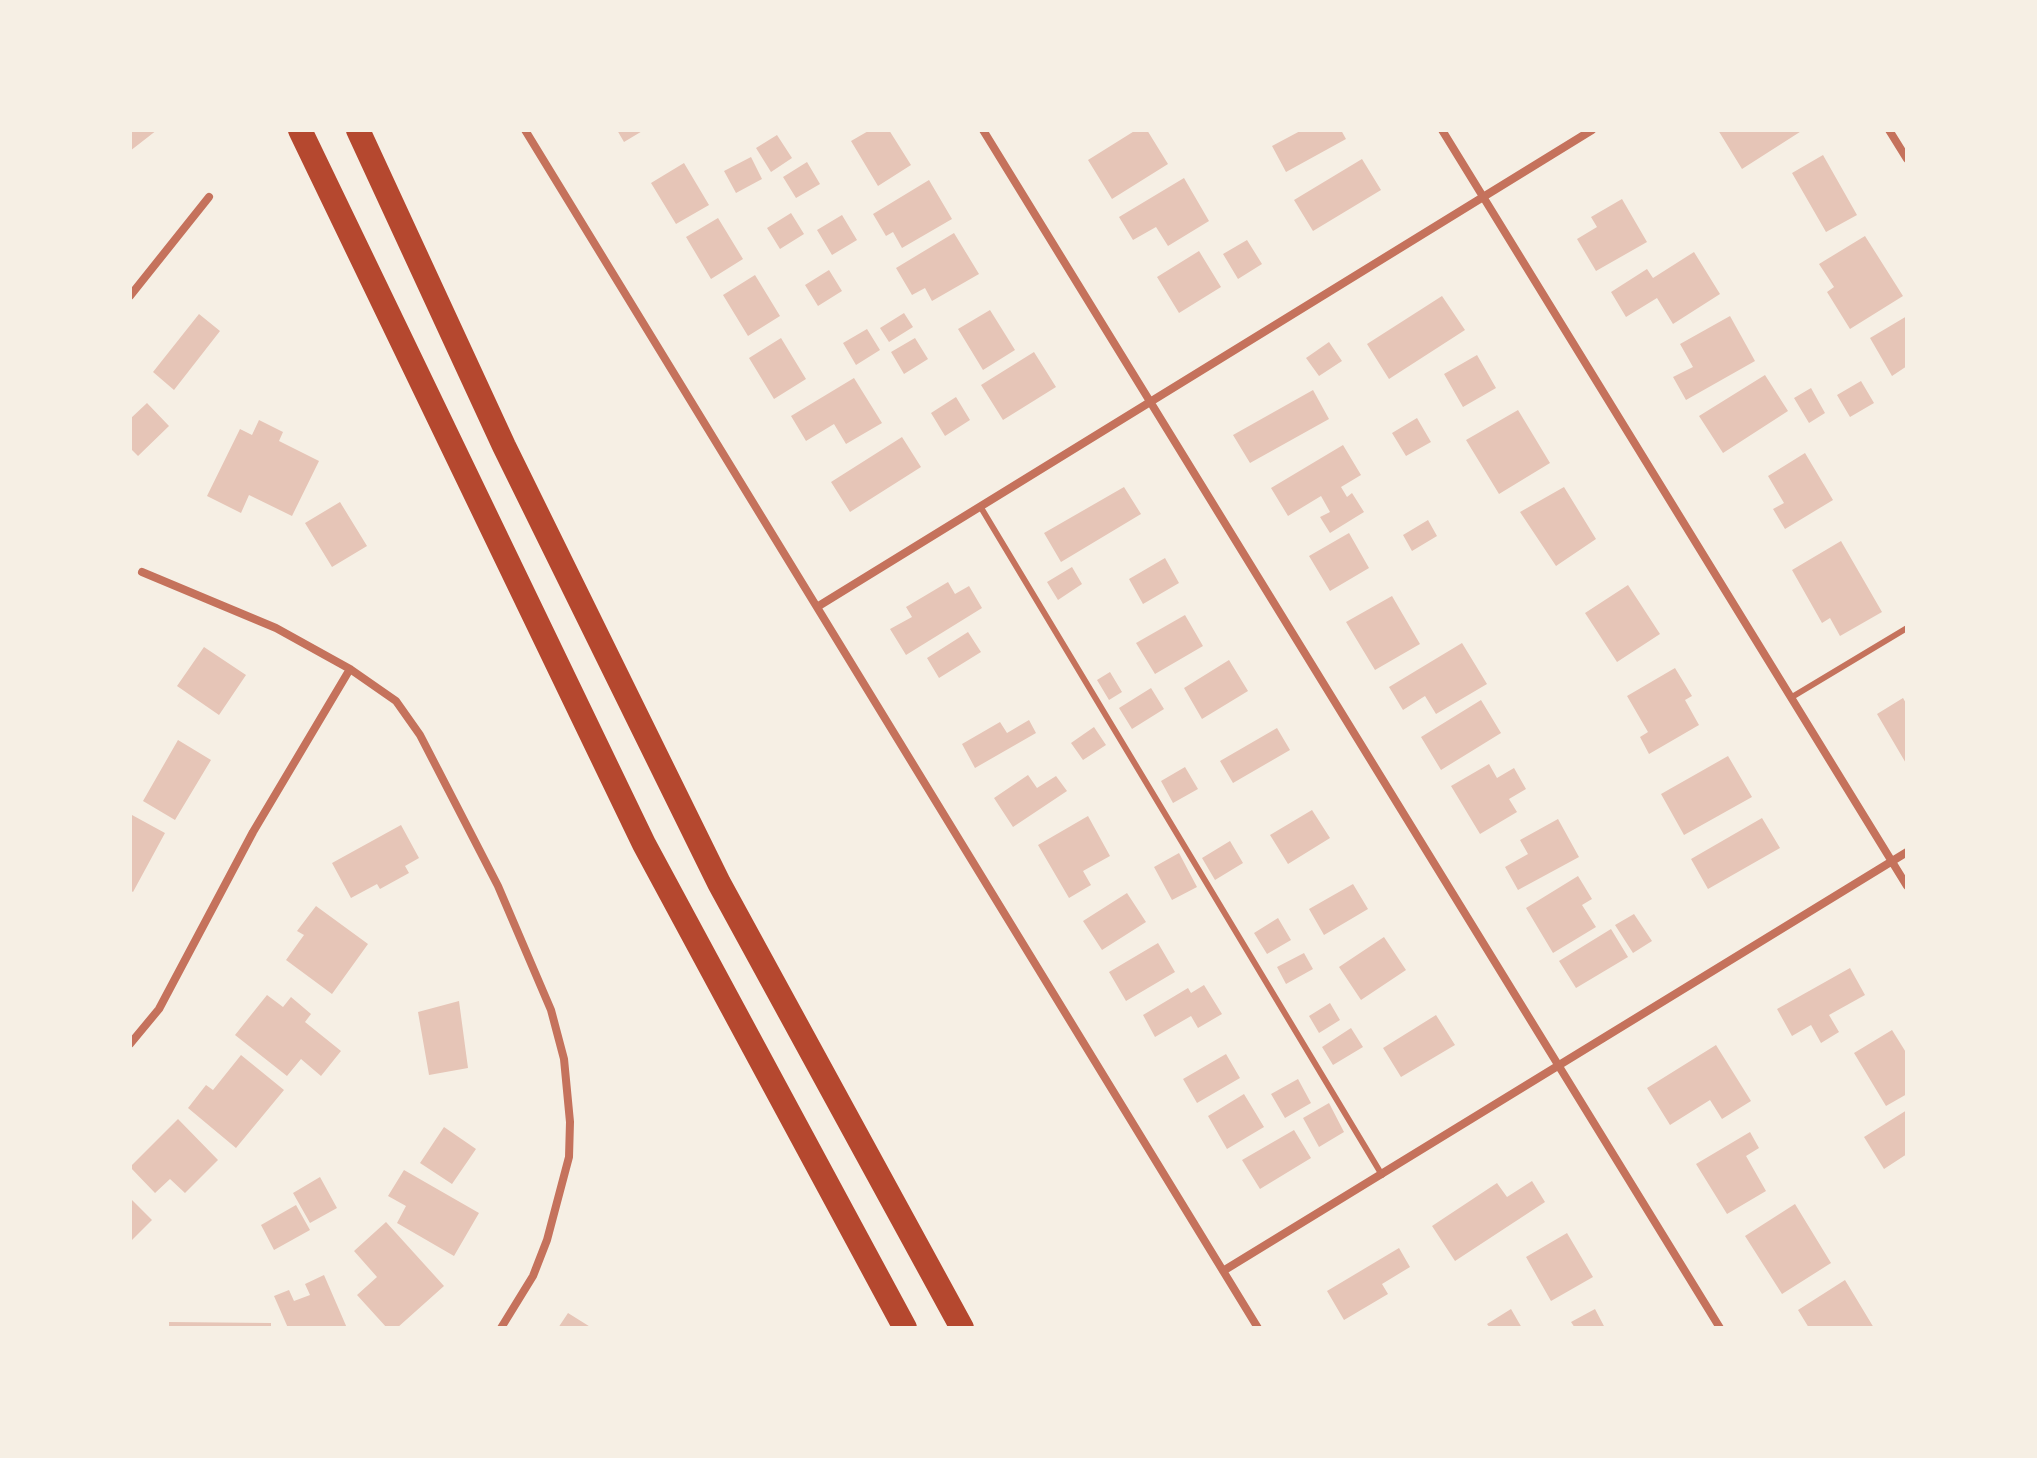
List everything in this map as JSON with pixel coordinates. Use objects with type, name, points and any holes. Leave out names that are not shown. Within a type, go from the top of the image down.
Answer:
[{"type":"highway","points":[[300,130],[644,844],[905,1328]]},
{"type":"highway","points":[[358,130],[504,446],[719,883],[962,1328]]},
{"type":"street","points":[[525,130],[1258,1328]]},
{"type":"street","points":[[983,130],[1720,1328]]},
{"type":"street","points":[[1442,130],[1907,886]]},
{"type":"street","points":[[817,607],[1592,130]]},
{"type":"street","points":[[1889,130],[1907,159]]},
{"type":"street","points":[[130,296],[209,197]]},
{"type":"street","points":[[142,572],[276,628],[350,669],[396,701],[420,735],[457,802],[530,956],[564,1059],[570,1134],[561,1195],[533,1276],[501,1328]]},
{"type":"street","points":[[130,1044],[159,1009],[253,832],[350,669]]},
{"type":"street","points":[[1223,1271],[1907,852]]},
{"type":"lane","points":[[980,506],[1382,1175]]},
{"type":"lane","points":[[1792,697],[1907,628]]},
{"type":"building","points":[[130,130],[157,130],[130,151]]},
{"type":"building","points":[[617,130],[644,130],[624,142]]},
{"type":"building","points":[[870,130],[889,130],[911,165],[878,186],[851,141]]},
{"type":"building","points":[[1136,130],[1147,130],[1168,164],[1112,199],[1088,160]]},
{"type":"building","points":[[1302,130],[1341,130],[1346,139],[1286,172],[1272,146]]},
{"type":"building","points":[[1718,130],[1803,130],[1742,169]]},
{"type":"building","points":[[777,135],[792,158],[771,172],[756,148]]},
{"type":"building","points":[[1823,155],[1857,215],[1826,232],[1792,173]]},
{"type":"building","points":[[751,157],[762,179],[736,193],[724,171]]},
{"type":"building","points":[[1362,159],[1381,190],[1313,231],[1294,200]]},
{"type":"building","points":[[807,162],[820,184],[796,198],[783,177]]},
{"type":"building","points":[[684,163],[709,205],[676,224],[651,183]]},
{"type":"building","points":[[1184,178],[1209,221],[1168,246],[1156,227],[1133,240],[1119,217]]},
{"type":"building","points":[[929,180],[952,219],[902,248],[893,232],[886,236],[873,214]]},
{"type":"building","points":[[1622,199],[1647,242],[1596,271],[1577,239],[1597,227],[1591,217]]},
{"type":"building","points":[[791,213],[804,234],[780,249],[767,228]]},
{"type":"building","points":[[842,215],[857,240],[832,255],[817,230]]},
{"type":"building","points":[[718,218],[743,259],[711,279],[686,237]]},
{"type":"building","points":[[954,233],[979,274],[932,301],[925,288],[912,295],[896,268]]},
{"type":"building","points":[[1865,236],[1903,296],[1850,329],[1827,292],[1834,287],[1819,264]]},
{"type":"building","points":[[1247,240],[1262,264],[1238,279],[1223,254]]},
{"type":"building","points":[[1199,251],[1221,287],[1179,313],[1157,277]]},
{"type":"building","points":[[1694,252],[1720,294],[1673,324],[1657,298],[1626,317],[1611,292],[1647,269],[1653,278]]},
{"type":"building","points":[[829,270],[842,291],[818,306],[805,285]]},
{"type":"building","points":[[755,275],[780,316],[748,336],[723,295]]},
{"type":"building","points":[[1442,296],[1465,330],[1389,379],[1367,344]]},
{"type":"building","points":[[990,310],[1015,350],[983,370],[958,329]]},
{"type":"building","points":[[904,313],[913,327],[889,342],[880,328]]},
{"type":"building","points":[[199,314],[220,331],[174,390],[153,372]]},
{"type":"building","points":[[1730,316],[1755,361],[1686,400],[1673,377],[1693,367],[1680,344]]},
{"type":"building","points":[[1907,316],[1907,366],[1892,376],[1870,338]]},
{"type":"building","points":[[867,329],[880,350],[856,365],[843,343]]},
{"type":"building","points":[[781,338],[806,379],[774,399],[749,358]]},
{"type":"building","points":[[915,338],[928,359],[904,374],[891,352]]},
{"type":"building","points":[[1329,342],[1342,361],[1319,376],[1306,358]]},
{"type":"building","points":[[1034,352],[1056,387],[1003,420],[981,385]]},
{"type":"building","points":[[1477,355],[1496,388],[1463,407],[1444,374]]},
{"type":"building","points":[[1765,375],[1788,411],[1723,453],[1699,416]]},
{"type":"building","points":[[854,378],[882,423],[846,444],[834,424],[806,441],[791,416]]},
{"type":"building","points":[[1861,381],[1874,403],[1850,417],[1837,395]]},
{"type":"building","points":[[1811,388],[1825,413],[1809,423],[1794,398]]},
{"type":"building","points":[[1313,390],[1329,419],[1250,463],[1233,435]]},
{"type":"building","points":[[956,397],[970,420],[945,436],[931,413]]},
{"type":"building","points":[[147,403],[169,426],[138,456],[130,448],[130,419]]},
{"type":"building","points":[[1518,410],[1550,463],[1499,494],[1466,440]]},
{"type":"building","points":[[1417,418],[1431,442],[1406,456],[1392,433]]},
{"type":"building","points":[[259,420],[283,432],[279,441],[319,461],[292,516],[249,495],[241,513],[207,496],[240,429],[252,435]]},
{"type":"building","points":[[902,437],[921,467],[850,512],[831,482]]},
{"type":"building","points":[[1343,445],[1361,475],[1341,487],[1347,497],[1352,493],[1364,512],[1330,533],[1320,517],[1330,512],[1321,496],[1288,516],[1271,488]]},
{"type":"building","points":[[1805,453],[1833,500],[1785,529],[1773,509],[1784,503],[1768,476]]},
{"type":"building","points":[[1124,487],[1141,514],[1061,562],[1044,533]]},
{"type":"building","points":[[1564,487],[1596,539],[1556,566],[1520,512]]},
{"type":"building","points":[[340,502],[367,546],[332,567],[305,523]]},
{"type":"building","points":[[1428,520],[1437,536],[1412,551],[1403,535]]},
{"type":"building","points":[[1349,533],[1369,568],[1330,591],[1309,556]]},
{"type":"building","points":[[1841,541],[1882,612],[1840,636],[1830,618],[1822,623],[1792,570]]},
{"type":"building","points":[[1165,558],[1179,583],[1143,604],[1129,579]]},
{"type":"building","points":[[1072,567],[1082,584],[1058,600],[1047,582]]},
{"type":"building","points":[[948,582],[955,594],[969,586],[982,608],[906,655],[890,629],[912,617],[906,607]]},
{"type":"building","points":[[1628,585],[1660,634],[1617,662],[1585,613]]},
{"type":"building","points":[[1392,596],[1420,644],[1375,670],[1346,622]]},
{"type":"building","points":[[1185,615],[1203,646],[1155,674],[1136,643]]},
{"type":"building","points":[[968,632],[981,652],[939,678],[927,658]]},
{"type":"building","points":[[1462,643],[1487,684],[1436,714],[1425,696],[1403,710],[1389,687]]},
{"type":"building","points":[[204,647],[246,675],[219,715],[177,686]]},
{"type":"building","points":[[1229,660],[1248,691],[1202,719],[1184,688]]},
{"type":"building","points":[[1675,668],[1692,696],[1685,700],[1699,725],[1649,754],[1640,737],[1648,732],[1627,696]]},
{"type":"building","points":[[1110,672],[1122,692],[1109,700],[1097,680]]},
{"type":"building","points":[[1151,688],[1164,709],[1132,729],[1119,708]]},
{"type":"building","points":[[1903,698],[1907,705],[1907,765],[1877,714]]},
{"type":"building","points":[[1481,700],[1501,733],[1441,770],[1421,737]]},
{"type":"building","points":[[1029,720],[1036,733],[975,768],[962,744],[1000,722],[1007,733]]},
{"type":"building","points":[[1094,727],[1106,745],[1083,760],[1071,743]]},
{"type":"building","points":[[1277,728],[1290,750],[1233,783],[1220,761]]},
{"type":"building","points":[[178,740],[211,760],[175,820],[143,801]]},
{"type":"building","points":[[1728,756],[1752,797],[1684,835],[1661,794]]},
{"type":"building","points":[[1489,764],[1497,778],[1514,768],[1526,789],[1509,799],[1517,812],[1480,834],[1451,786]]},
{"type":"building","points":[[1185,767],[1198,789],[1173,803],[1161,781]]},
{"type":"building","points":[[1028,775],[1037,788],[1056,776],[1067,791],[1013,827],[994,798]]},
{"type":"building","points":[[1312,810],[1330,838],[1288,864],[1270,835]]},
{"type":"building","points":[[132,815],[165,833],[133,892],[130,890]]},
{"type":"building","points":[[1088,816],[1110,856],[1083,871],[1091,885],[1069,898],[1038,845]]},
{"type":"building","points":[[1762,818],[1780,848],[1708,889],[1691,859]]},
{"type":"building","points":[[1558,819],[1579,857],[1518,890],[1505,867],[1528,854],[1520,840]]},
{"type":"building","points":[[401,825],[419,858],[405,866],[409,873],[380,889],[377,884],[351,898],[332,863]]},
{"type":"building","points":[[1230,841],[1243,863],[1215,880],[1202,858]]},
{"type":"building","points":[[1179,853],[1197,887],[1172,900],[1154,867]]},
{"type":"building","points":[[1578,876],[1592,899],[1582,905],[1596,927],[1553,953],[1526,908]]},
{"type":"building","points":[[1353,884],[1368,909],[1324,935],[1309,909]]},
{"type":"building","points":[[1127,893],[1146,922],[1102,950],[1083,921]]},
{"type":"building","points":[[316,906],[368,944],[332,994],[286,960],[304,935],[297,931]]},
{"type":"building","points":[[1634,914],[1652,941],[1633,953],[1615,925]]},
{"type":"building","points":[[1278,918],[1291,940],[1267,954],[1254,933]]},
{"type":"building","points":[[1611,929],[1628,957],[1576,988],[1559,961]]},
{"type":"building","points":[[1384,937],[1406,970],[1361,1000],[1339,967]]},
{"type":"building","points":[[1158,943],[1175,972],[1126,1001],[1109,972]]},
{"type":"building","points":[[1304,953],[1313,969],[1286,984],[1277,967]]},
{"type":"building","points":[[1850,968],[1865,995],[1829,1015],[1839,1032],[1821,1043],[1811,1025],[1792,1036],[1777,1009]]},
{"type":"building","points":[[1204,985],[1222,1014],[1198,1028],[1191,1016],[1155,1037],[1143,1015],[1188,988],[1191,993]]},
{"type":"building","points":[[267,995],[283,1007],[291,997],[311,1014],[305,1022],[341,1051],[321,1076],[301,1059],[287,1076],[235,1035]]},
{"type":"building","points":[[459,1001],[468,1068],[429,1075],[418,1012]]},
{"type":"building","points":[[1330,1003],[1340,1020],[1319,1033],[1309,1016]]},
{"type":"building","points":[[1436,1015],[1455,1045],[1401,1077],[1383,1048]]},
{"type":"building","points":[[1351,1028],[1363,1047],[1333,1065],[1322,1047]]},
{"type":"building","points":[[1892,1030],[1907,1054],[1907,1094],[1886,1106],[1854,1053]]},
{"type":"building","points":[[1716,1045],[1751,1101],[1722,1119],[1710,1100],[1670,1125],[1647,1088]]},
{"type":"building","points":[[1226,1054],[1240,1078],[1197,1103],[1183,1079]]},
{"type":"building","points":[[241,1055],[284,1090],[236,1148],[188,1108],[206,1085],[213,1090]]},
{"type":"building","points":[[1298,1079],[1311,1103],[1285,1118],[1271,1094]]},
{"type":"building","points":[[1244,1094],[1264,1127],[1227,1149],[1208,1116]]},
{"type":"building","points":[[1329,1103],[1344,1132],[1319,1147],[1303,1118]]},
{"type":"building","points":[[1907,1110],[1907,1154],[1884,1169],[1864,1137]]},
{"type":"building","points":[[178,1119],[218,1160],[185,1193],[170,1179],[155,1193],[130,1167]]},
{"type":"building","points":[[444,1127],[476,1149],[452,1184],[420,1163]]},
{"type":"building","points":[[1294,1130],[1311,1158],[1260,1189],[1242,1160]]},
{"type":"building","points":[[1750,1132],[1759,1148],[1746,1156],[1766,1191],[1727,1214],[1696,1164]]},
{"type":"building","points":[[404,1170],[479,1213],[454,1256],[397,1223],[406,1206],[388,1196]]},
{"type":"building","points":[[320,1177],[337,1208],[310,1223],[293,1193]]},
{"type":"building","points":[[1532,1181],[1545,1202],[1455,1261],[1432,1226],[1497,1183],[1507,1197]]},
{"type":"building","points":[[130,1198],[152,1220],[130,1242]]},
{"type":"building","points":[[1795,1204],[1831,1263],[1782,1294],[1745,1236]]},
{"type":"building","points":[[296,1205],[310,1230],[274,1250],[261,1225]]},
{"type":"building","points":[[386,1222],[444,1286],[397,1328],[387,1328],[357,1295],[377,1277],[354,1251]]},
{"type":"building","points":[[1567,1233],[1593,1277],[1551,1301],[1526,1257]]},
{"type":"building","points":[[1399,1248],[1410,1267],[1382,1284],[1388,1294],[1344,1320],[1327,1291]]},
{"type":"building","points":[[324,1275],[347,1328],[288,1328],[274,1296],[289,1290],[294,1301],[310,1295],[305,1284]]},
{"type":"building","points":[[1845,1280],[1874,1328],[1809,1328],[1798,1310]]},
{"type":"building","points":[[1511,1309],[1522,1328],[1490,1328],[1487,1324]]},
{"type":"building","points":[[1595,1309],[1605,1328],[1575,1328],[1571,1322]]},
{"type":"building","points":[[568,1313],[592,1328],[558,1328]]},
{"type":"building","points":[[169,1322],[271,1323],[271,1328],[169,1328]]}]
